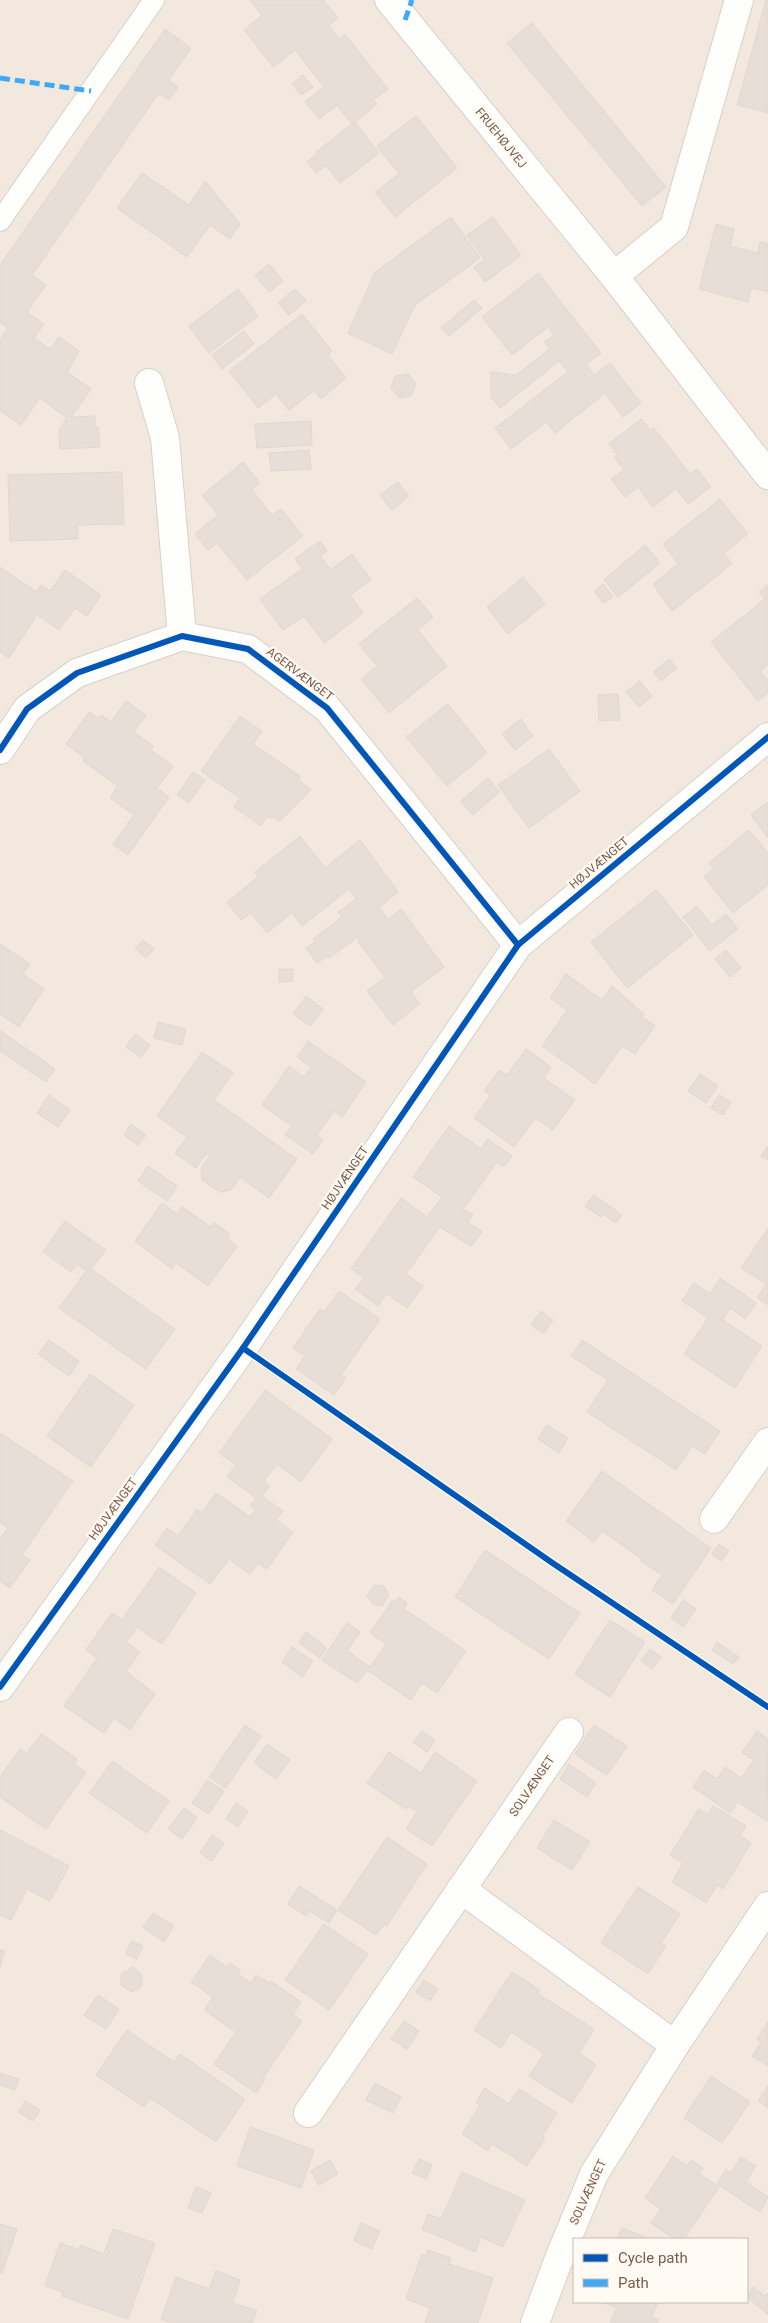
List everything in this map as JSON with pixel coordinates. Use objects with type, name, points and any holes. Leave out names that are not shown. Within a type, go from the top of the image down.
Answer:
[{"type":"street","name":"FRUEHØJVEJ","points":[[389,0],[614,276],[768,475]]},
{"type":"street","points":[[614,276],[674,227],[739,0]]},
{"type":"street","points":[[0,750],[27,709],[77,673],[182,636],[164,438],[149,383]]},
{"type":"street","name":"AGERVÆNGET","points":[[182,636],[248,649],[327,708],[518,945]]},
{"type":"street","name":"HØJVÆNGET","points":[[0,1687],[243,1348],[518,945],[768,737]]},
{"type":"street","points":[[714,1519],[768,1442]]},
{"type":"street","name":"SOLVÆNGET","points":[[308,2113],[569,1732]]},
{"type":"street","points":[[461,1889],[675,2045]]},
{"type":"street","name":"SOLVÆNGET","points":[[534,2323],[594,2174],[675,2045],[768,1906]]},
{"type":"lane","points":[[0,221],[154,0]]},
{"type":"shaded area","points":[[0,0],[768,0],[768,2323],[0,2323]]},
{"type":"building","points":[[250,0],[323,0],[338,18],[329,25],[339,39],[345,34],[388,89],[373,100],[377,104],[355,122],[379,153],[340,183],[326,165],[316,173],[307,162],[318,154],[316,152],[352,124],[337,105],[319,119],[305,102],[324,87],[295,50],[273,67],[244,30],[262,15]]},
{"type":"building","points":[[766,0],[768,0],[768,113],[737,105]]},
{"type":"building","points":[[532,23],[666,187],[642,206],[507,43]]},
{"type":"building","points":[[165,29],[191,48],[169,80],[178,87],[169,100],[159,93],[32,275],[46,285],[27,312],[44,324],[34,338],[50,349],[59,337],[79,351],[67,372],[91,389],[71,417],[95,416],[95,427],[98,427],[100,447],[60,449],[59,430],[67,418],[40,398],[21,425],[0,411],[0,340],[8,328],[0,322],[0,265]]},
{"type":"building","points":[[303,75],[313,87],[301,95],[292,84]]},
{"type":"building","points":[[416,116],[457,168],[395,217],[375,192],[399,174],[377,146]]},
{"type":"building","points":[[142,173],[189,205],[205,181],[240,224],[230,239],[210,225],[187,257],[117,208]]},
{"type":"building","points":[[451,217],[480,258],[415,305],[392,354],[348,333],[375,272]]},
{"type":"building","points":[[493,217],[521,256],[485,282],[474,267],[484,260],[467,235]]},
{"type":"building","points":[[716,224],[734,229],[730,246],[758,253],[760,242],[768,244],[768,292],[751,288],[748,302],[699,289]]},
{"type":"building","points":[[269,264],[283,281],[269,292],[255,275]]},
{"type":"building","points":[[538,273],[601,353],[586,364],[594,375],[610,363],[641,403],[623,417],[605,393],[555,433],[546,422],[511,449],[495,428],[568,372],[559,361],[500,408],[491,397],[491,372],[516,375],[550,349],[545,342],[554,335],[548,327],[512,355],[482,317]]},
{"type":"building","points":[[238,289],[258,316],[209,353],[189,326]]},
{"type":"building","points":[[295,289],[306,301],[289,315],[278,303]]},
{"type":"building","points":[[474,300],[482,308],[449,336],[441,328]]},
{"type":"building","points":[[302,314],[332,351],[328,355],[346,378],[321,399],[314,391],[289,410],[276,394],[258,408],[229,371]]},
{"type":"building","points":[[244,331],[254,344],[222,369],[212,355]]},
{"type":"building","points":[[408,374],[416,384],[411,396],[399,398],[391,388],[395,376]]},
{"type":"building","points":[[641,419],[650,430],[653,427],[690,474],[697,469],[711,487],[688,504],[676,489],[653,507],[638,487],[625,497],[611,479],[624,470],[614,457],[617,454],[609,444]]},
{"type":"building","points":[[311,421],[312,445],[257,448],[255,424]]},
{"type":"building","points":[[309,450],[311,469],[271,471],[269,453]]},
{"type":"building","points":[[243,462],[260,483],[252,490],[272,515],[281,509],[303,536],[247,580],[217,543],[208,550],[195,534],[218,515],[202,495]]},
{"type":"building","points":[[122,472],[124,524],[77,525],[78,539],[10,541],[8,475]]},
{"type":"building","points":[[398,482],[409,496],[392,510],[380,495]]},
{"type":"building","points":[[720,499],[748,534],[724,553],[732,564],[672,611],[653,584],[678,564],[663,544]]},
{"type":"building","points":[[320,541],[327,551],[320,556],[331,570],[352,554],[371,580],[350,595],[363,613],[324,643],[304,616],[283,630],[260,599],[302,569],[295,559]]},
{"type":"building","points":[[645,545],[660,563],[618,597],[604,580]]},
{"type":"building","points":[[0,567],[37,592],[41,585],[50,591],[65,570],[101,595],[87,616],[75,608],[59,630],[37,615],[9,658],[0,652]]},
{"type":"building","points":[[523,577],[545,604],[508,634],[487,607]]},
{"type":"building","points":[[603,584],[613,597],[603,603],[594,591]]},
{"type":"building","points":[[768,585],[768,665],[760,671],[768,680],[768,693],[758,701],[711,642],[765,599],[759,592]]},
{"type":"building","points":[[417,598],[433,617],[418,630],[447,666],[389,713],[361,679],[377,666],[359,644]]},
{"type":"building","points":[[669,659],[677,668],[661,681],[653,672]]},
{"type":"building","points":[[640,681],[652,696],[639,707],[626,692]]},
{"type":"building","points":[[618,694],[620,720],[599,721],[598,695]]},
{"type":"building","points":[[126,701],[146,715],[134,732],[153,746],[151,750],[173,766],[157,788],[169,797],[128,855],[113,844],[134,815],[110,798],[118,786],[83,761],[85,758],[66,744],[89,712],[98,718],[101,715],[111,722]]},
{"type":"building","points":[[448,704],[487,753],[447,786],[406,737]]},
{"type":"building","points":[[240,716],[262,731],[253,744],[300,776],[298,780],[311,790],[279,822],[271,816],[270,818],[267,817],[261,826],[234,807],[240,798],[201,771]]},
{"type":"building","points":[[521,719],[533,736],[515,750],[502,734]]},
{"type":"building","points":[[549,749],[580,791],[529,828],[498,785]]},
{"type":"building","points":[[193,772],[205,780],[189,803],[177,795]]},
{"type":"building","points":[[488,778],[499,792],[473,815],[461,801]]},
{"type":"building","points":[[768,802],[768,838],[751,815]]},
{"type":"building","points":[[749,830],[768,853],[768,885],[733,913],[704,877],[713,869],[709,863]]},
{"type":"building","points":[[300,836],[325,868],[360,840],[398,892],[379,907],[388,919],[401,909],[444,967],[411,992],[420,1004],[393,1025],[367,991],[385,978],[358,941],[358,937],[329,958],[328,956],[317,963],[306,948],[315,942],[313,939],[342,917],[338,912],[356,899],[349,889],[302,926],[292,913],[267,933],[251,913],[241,920],[227,902],[258,877],[255,872]]},
{"type":"building","points":[[656,890],[693,935],[627,988],[591,942]]},
{"type":"building","points":[[697,906],[712,925],[726,914],[738,929],[710,951],[683,917]]},
{"type":"building","points":[[143,940],[154,949],[146,958],[135,949]]},
{"type":"building","points":[[0,944],[30,964],[23,974],[44,989],[19,1027],[0,1014]]},
{"type":"building","points":[[726,950],[741,968],[730,977],[715,959]]},
{"type":"building","points":[[279,969],[293,969],[293,981],[279,982]]},
{"type":"building","points":[[566,974],[602,1000],[612,986],[644,1014],[642,1017],[655,1026],[635,1054],[622,1046],[595,1084],[542,1046],[567,1010],[550,998]]},
{"type":"building","points":[[306,996],[323,1009],[310,1026],[293,1014]]},
{"type":"building","points":[[158,1022],[186,1029],[182,1045],[154,1038]]},
{"type":"building","points":[[1,1031],[55,1069],[46,1082],[0,1051]]},
{"type":"building","points":[[135,1034],[150,1045],[141,1057],[126,1047]]},
{"type":"building","points":[[308,1041],[366,1082],[342,1117],[334,1111],[317,1135],[323,1140],[313,1154],[285,1135],[292,1126],[262,1105],[289,1066],[304,1077],[311,1067],[297,1057]]},
{"type":"building","points":[[526,1049],[551,1067],[544,1078],[575,1100],[553,1130],[535,1118],[514,1147],[474,1118],[491,1095],[484,1091],[499,1070],[507,1075]]},
{"type":"building","points":[[202,1052],[233,1073],[214,1100],[297,1159],[269,1198],[240,1177],[231,1190],[220,1192],[202,1180],[201,1169],[210,1156],[206,1154],[196,1168],[175,1153],[187,1137],[157,1116]]},
{"type":"building","points":[[700,1074],[718,1086],[706,1103],[688,1091]]},
{"type":"building","points":[[49,1095],[70,1110],[58,1127],[37,1113]]},
{"type":"building","points":[[719,1095],[731,1102],[723,1115],[711,1108]]},
{"type":"building","points":[[131,1124],[146,1135],[138,1145],[124,1135]]},
{"type":"building","points":[[449,1126],[481,1149],[488,1139],[512,1156],[504,1167],[497,1162],[463,1209],[473,1215],[468,1222],[482,1232],[471,1246],[440,1227],[406,1274],[423,1286],[407,1308],[386,1293],[378,1306],[355,1289],[364,1278],[351,1269],[401,1198],[427,1217],[442,1197],[413,1177]]},
{"type":"building","points":[[768,1146],[768,1160],[761,1156]]},
{"type":"building","points":[[148,1166],[177,1186],[167,1201],[138,1181]]},
{"type":"building","points":[[594,1195],[622,1215],[616,1223],[603,1214],[601,1217],[585,1206]]},
{"type":"building","points":[[162,1203],[177,1214],[182,1207],[211,1227],[214,1223],[230,1234],[227,1239],[237,1246],[208,1286],[176,1263],[172,1269],[135,1241]]},
{"type":"building","points":[[65,1221],[106,1250],[91,1269],[175,1329],[146,1369],[59,1308],[86,1271],[77,1264],[71,1272],[43,1252]]},
{"type":"building","points":[[768,1228],[768,1305],[757,1298],[766,1284],[741,1268]]},
{"type":"building","points":[[720,1278],[756,1303],[745,1319],[730,1308],[723,1320],[762,1346],[735,1388],[684,1354],[708,1318],[682,1301],[694,1283],[710,1294]]},
{"type":"building","points":[[339,1291],[380,1319],[341,1375],[346,1378],[334,1395],[296,1369],[305,1356],[293,1348],[320,1309],[324,1312]]},
{"type":"building","points":[[541,1311],[553,1320],[543,1334],[531,1325]]},
{"type":"building","points":[[49,1340],[79,1361],[69,1376],[38,1354]]},
{"type":"building","points":[[582,1340],[720,1431],[705,1454],[692,1446],[676,1470],[587,1412],[608,1380],[571,1356]]},
{"type":"building","points":[[90,1374],[134,1405],[91,1467],[47,1436]]},
{"type":"building","points":[[265,1390],[332,1439],[301,1482],[277,1464],[264,1481],[270,1486],[262,1496],[283,1511],[276,1520],[293,1532],[267,1569],[258,1563],[250,1574],[229,1559],[210,1584],[155,1545],[167,1528],[178,1536],[197,1509],[202,1513],[216,1493],[250,1517],[255,1510],[250,1506],[256,1498],[227,1477],[236,1465],[219,1453]]},
{"type":"building","points":[[547,1425],[568,1438],[559,1453],[538,1439]]},
{"type":"building","points":[[0,1433],[73,1481],[22,1555],[30,1560],[10,1588],[0,1581],[0,1539],[8,1528],[0,1522]]},
{"type":"building","points":[[602,1471],[711,1548],[673,1604],[652,1590],[662,1575],[641,1561],[643,1560],[602,1531],[594,1542],[566,1521]]},
{"type":"building","points":[[719,1544],[729,1551],[721,1561],[712,1554]]},
{"type":"building","points":[[485,1550],[580,1613],[549,1659],[455,1597]]},
{"type":"building","points":[[159,1567],[196,1593],[162,1644],[137,1627],[126,1642],[140,1652],[126,1671],[155,1694],[130,1730],[114,1718],[104,1733],[64,1706],[97,1658],[86,1650],[112,1613],[122,1620]]},
{"type":"building","points":[[374,1585],[384,1586],[389,1595],[382,1606],[373,1604],[367,1596]]},
{"type":"building","points":[[399,1597],[407,1603],[404,1609],[466,1651],[437,1693],[422,1683],[411,1700],[367,1670],[357,1683],[322,1660],[347,1623],[360,1632],[347,1651],[370,1667],[386,1644],[370,1633],[392,1601],[395,1602]]},
{"type":"building","points":[[683,1600],[696,1609],[683,1627],[671,1618]]},
{"type":"building","points":[[610,1620],[645,1642],[610,1697],[575,1674]]},
{"type":"building","points":[[306,1632],[327,1648],[320,1658],[299,1643]]},
{"type":"building","points":[[717,1642],[739,1657],[733,1664],[712,1650]]},
{"type":"building","points":[[292,1647],[313,1661],[302,1677],[282,1662]]},
{"type":"building","points":[[650,1649],[661,1657],[652,1669],[641,1661]]},
{"type":"building","points":[[245,1725],[261,1736],[226,1788],[209,1777]]},
{"type":"building","points":[[594,1725],[627,1746],[607,1775],[575,1754]]},
{"type":"building","points":[[422,1731],[435,1741],[427,1752],[413,1742]]},
{"type":"building","points":[[757,1731],[768,1739],[767,1821],[738,1802],[730,1813],[693,1787],[704,1770],[717,1779],[725,1767],[741,1778],[754,1760],[742,1752]]},
{"type":"building","points":[[41,1734],[77,1759],[74,1764],[86,1772],[46,1829],[0,1797],[0,1777],[20,1749],[27,1753]]},
{"type":"building","points":[[267,1744],[290,1760],[276,1779],[254,1763]]},
{"type":"building","points":[[389,1752],[421,1773],[435,1752],[477,1781],[432,1846],[406,1829],[417,1812],[408,1806],[406,1809],[367,1783]]},
{"type":"building","points":[[112,1761],[169,1801],[147,1833],[89,1793]]},
{"type":"building","points":[[569,1764],[596,1783],[587,1797],[560,1779]]},
{"type":"building","points":[[207,1780],[224,1791],[209,1814],[192,1803]]},
{"type":"building","points":[[236,1803],[248,1811],[238,1827],[226,1819]]},
{"type":"building","points":[[713,1806],[746,1826],[740,1836],[751,1843],[723,1889],[717,1885],[706,1903],[672,1882],[683,1863],[670,1855],[699,1809],[708,1815]]},
{"type":"building","points":[[184,1808],[197,1818],[182,1839],[168,1829]]},
{"type":"building","points":[[554,1820],[590,1842],[572,1870],[537,1848]]},
{"type":"building","points":[[0,1830],[69,1866],[50,1901],[27,1889],[11,1920],[0,1915]]},
{"type":"building","points":[[212,1835],[224,1843],[212,1861],[200,1853]]},
{"type":"building","points":[[387,1837],[427,1864],[387,1926],[384,1924],[376,1935],[338,1910]]},
{"type":"building","points":[[299,1886],[337,1910],[329,1923],[310,1911],[306,1916],[288,1904]]},
{"type":"building","points":[[638,1887],[680,1914],[661,1943],[666,1946],[648,1974],[601,1943]]},
{"type":"building","points":[[153,1913],[174,1926],[164,1942],[143,1927]]},
{"type":"building","points":[[324,1924],[368,1954],[329,2010],[285,1980]]},
{"type":"building","points":[[131,1941],[143,1946],[137,1959],[126,1954]]},
{"type":"building","points":[[0,1950],[5,1951],[0,1967]]},
{"type":"building","points":[[210,1955],[227,1967],[230,1963],[240,1970],[238,1974],[251,1983],[256,1975],[269,1983],[271,1981],[301,2002],[293,2014],[302,2021],[263,2078],[265,2079],[256,2093],[214,2064],[236,2032],[204,2010],[213,1997],[191,1982]]},
{"type":"building","points":[[133,1967],[141,1974],[142,1986],[131,1992],[121,1985],[121,1974]]},
{"type":"building","points":[[512,1972],[540,1990],[538,1994],[594,2029],[579,2053],[596,2065],[572,2103],[529,2076],[544,2054],[511,2032],[501,2048],[474,2030]]},
{"type":"building","points":[[424,1980],[438,1989],[430,2001],[416,1992]]},
{"type":"building","points":[[98,1995],[119,2009],[106,2029],[84,2015]]},
{"type":"building","points":[[404,2021],[419,2031],[407,2049],[391,2039]]},
{"type":"building","points":[[768,2022],[768,2066],[752,2056],[761,2042],[757,2039]]},
{"type":"building","points":[[127,2030],[174,2062],[180,2054],[245,2099],[216,2142],[150,2098],[144,2107],[96,2075]]},
{"type":"building","points":[[0,2073],[19,2079],[15,2090],[0,2085]]},
{"type":"building","points":[[711,2076],[750,2102],[722,2143],[684,2118]]},
{"type":"building","points":[[375,2083],[401,2097],[393,2113],[366,2100]]},
{"type":"building","points":[[768,2086],[768,2108],[758,2101]]},
{"type":"building","points":[[485,2088],[509,2104],[519,2089],[557,2113],[542,2136],[545,2138],[527,2166],[492,2144],[488,2151],[462,2134],[480,2105],[476,2102]]},
{"type":"building","points":[[25,2101],[40,2110],[33,2121],[18,2112]]},
{"type":"building","points":[[250,2127],[314,2150],[301,2188],[237,2166]]},
{"type":"building","points":[[673,2156],[687,2166],[691,2160],[703,2168],[699,2174],[719,2187],[685,2238],[674,2238],[651,2223],[661,2209],[645,2198]]},
{"type":"building","points":[[741,2157],[756,2166],[746,2182],[768,2197],[760,2212],[717,2184],[726,2169],[731,2173]]},
{"type":"building","points":[[419,2159],[432,2165],[426,2179],[412,2173]]},
{"type":"building","points":[[330,2160],[338,2174],[319,2185],[311,2171]]},
{"type":"building","points":[[462,2172],[525,2200],[503,2247],[481,2237],[475,2252],[422,2229],[428,2214],[441,2219]]},
{"type":"building","points":[[196,2187],[211,2193],[202,2213],[188,2208]]},
{"type":"building","points":[[361,2223],[380,2231],[372,2249],[354,2241]]},
{"type":"building","points":[[0,2224],[17,2229],[2,2273],[0,2272]]},
{"type":"building","points":[[622,2228],[647,2238],[617,2238]]},
{"type":"building","points":[[113,2229],[155,2243],[128,2319],[62,2296],[63,2292],[45,2286],[60,2243],[79,2250],[81,2245],[104,2254]]},
{"type":"building","points":[[428,2250],[451,2258],[449,2264],[493,2278],[478,2323],[425,2323],[430,2308],[406,2299],[422,2254],[426,2255]]},
{"type":"building","points":[[216,2271],[240,2280],[233,2303],[257,2311],[252,2323],[171,2323],[161,2319],[176,2277],[209,2289]]},
{"type":"building","points":[[753,2287],[765,2296],[768,2293],[768,2315],[748,2298]]},
{"type":"building","points":[[604,2303],[658,2303],[651,2317],[659,2320],[657,2323],[610,2323],[617,2308]]},
{"type":"marked path","points":[[405,20],[412,0]]},
{"type":"marked path","points":[[0,78],[91,91]]},
{"type":"cycle path","points":[[0,750],[27,709],[77,673],[182,636],[248,649],[327,708],[518,945]]},
{"type":"cycle path","points":[[0,1687],[243,1348],[518,945],[768,737]]},
{"type":"cycle path","points":[[243,1348],[554,1564],[768,1707]]}]
